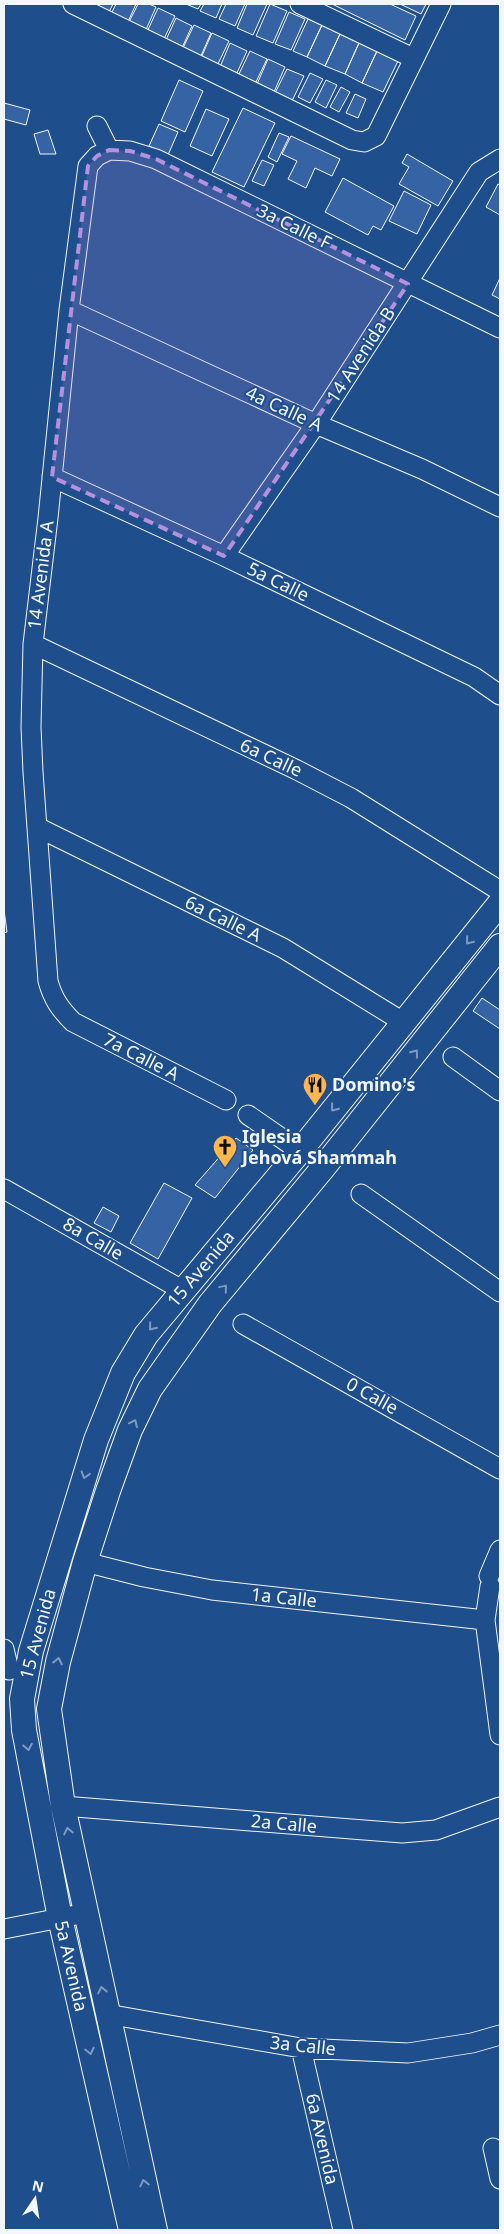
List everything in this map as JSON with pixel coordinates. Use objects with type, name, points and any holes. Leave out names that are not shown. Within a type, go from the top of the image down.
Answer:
[{"type":"main road","name":"15 Avenida","points":[[22,1699],[30,1650],[96,1440],[123,1373],[146,1335],[182,1290],[300,1151],[500,904]]},
{"type":"main road","name":"15 Avenida","points":[[49,1709],[69,1615],[85,1562],[130,1430],[150,1389],[210,1304],[323,1168],[500,946]]},
{"type":"main road","name":"5a Avenida","points":[[22,1699],[24,1730],[60,1918],[131,2230]]},
{"type":"main road","name":"5a Avenida","points":[[49,1709],[63,1806],[155,2230]]},
{"type":"street","points":[[73,4],[352,140],[364,142],[376,136],[441,4]]},
{"type":"street","points":[[300,4],[413,58]]},
{"type":"street","points":[[97,126],[109,150]]},
{"type":"street","name":"3a Calle F","points":[[109,150],[130,151],[156,159],[500,328]]},
{"type":"street","name":"14 Avenida A","points":[[60,1009],[52,996],[48,981],[31,727],[33,644],[69,310],[88,166],[97,156],[109,150]]},
{"type":"street","name":"14 Avenida B","points":[[224,556],[316,424],[479,172],[500,159]]},
{"type":"street","name":"4a Calle A","points":[[69,310],[316,424],[422,469],[500,508]]},
{"type":"street","name":"5a Calle","points":[[52,477],[224,556],[474,677],[500,695]]},
{"type":"street","name":"6a Calle","points":[[33,644],[297,770],[351,798],[500,891]]},
{"type":"street","name":"6a Calle A","points":[[37,827],[282,948],[403,1022]]},
{"type":"street","name":"7a Calle A","points":[[60,1009],[79,1025],[226,1100]]},
{"type":"street","points":[[453,1058],[500,1091]]},
{"type":"street","points":[[248,1115],[300,1151]]},
{"type":"street","name":"8a Calle","points":[[4,1188],[182,1290]]},
{"type":"street","points":[[361,1194],[500,1292]]},
{"type":"street","name":"0 Calle","points":[[243,1324],[500,1469]]},
{"type":"street","points":[[500,1550],[489,1581],[485,1620],[500,1735]]},
{"type":"street","name":"1a Calle","points":[[85,1562],[144,1578],[212,1590],[485,1620]]},
{"type":"street","points":[[4,1649],[8,1670]]},
{"type":"street","name":"2a Calle","points":[[63,1806],[402,1833],[436,1830],[500,1807]]},
{"type":"street","points":[[4,1929],[86,1913]]},
{"type":"street","name":"3a Calle","points":[[107,2014],[301,2048],[408,2053],[472,2043],[500,2035]]},
{"type":"street","name":"6a Avenida","points":[[301,2048],[343,2230]]},
{"type":"street","points":[[493,2148],[500,2179]]},
{"type":"highlighted area","points":[[109,150],[130,151],[156,159],[408,284],[224,556],[52,477],[88,166],[97,156]]},
{"type":"building","points":[[93,4],[113,4],[108,14]]},
{"type":"building","points":[[116,4],[136,4],[127,24],[110,16]]},
{"type":"building","points":[[138,4],[149,4],[156,7],[145,32],[128,24]]},
{"type":"building","points":[[186,4],[201,4],[198,9]]},
{"type":"building","points":[[204,4],[222,4],[216,18],[200,11]]},
{"type":"building","points":[[226,4],[245,4],[235,26],[219,19]]},
{"type":"building","points":[[247,4],[267,4],[253,35],[237,28]]},
{"type":"building","points":[[270,4],[287,11],[273,43],[256,36]]},
{"type":"building","points":[[332,4],[390,4],[416,16],[405,40]]},
{"type":"building","points":[[400,4],[426,4],[421,14]]},
{"type":"building","points":[[158,8],[175,16],[163,41],[146,34]]},
{"type":"building","points":[[289,12],[305,19],[291,50],[275,44]]},
{"type":"building","points":[[176,18],[192,26],[181,50],[165,42]]},
{"type":"building","points":[[308,19],[322,25],[307,57],[293,51]]},
{"type":"building","points":[[194,25],[211,33],[200,58],[182,50]]},
{"type":"building","points":[[322,25],[340,34],[325,66],[307,57]]},
{"type":"building","points":[[212,33],[229,41],[217,66],[201,58]]},
{"type":"building","points":[[340,34],[359,43],[345,74],[325,66]]},
{"type":"building","points":[[230,43],[247,51],[236,75],[220,67]]},
{"type":"building","points":[[359,43],[377,51],[362,83],[345,74]]},
{"type":"building","points":[[250,51],[267,59],[255,84],[238,76]]},
{"type":"building","points":[[377,51],[398,61],[383,92],[362,83]]},
{"type":"building","points":[[268,59],[285,67],[274,92],[257,84]]},
{"type":"building","points":[[287,69],[304,76],[292,101],[275,93]]},
{"type":"building","points":[[310,73],[323,79],[310,103],[298,97]]},
{"type":"building","points":[[179,80],[203,91],[185,132],[161,121]]},
{"type":"building","points":[[326,80],[337,85],[326,108],[315,102]]},
{"type":"building","points":[[341,87],[350,92],[339,112],[330,107]]},
{"type":"building","points":[[355,94],[366,99],[358,118],[346,113]]},
{"type":"building","points":[[4,103],[30,110],[26,125],[4,119]]},
{"type":"building","points":[[243,108],[275,123],[244,187],[212,172]]},
{"type":"building","points":[[206,109],[229,119],[212,156],[190,146]]},
{"type":"building","points":[[159,124],[178,132],[168,155],[149,146]]},
{"type":"building","points":[[48,130],[56,154],[40,154],[34,134]]},
{"type":"building","points":[[279,133],[289,137],[277,162],[268,157]]},
{"type":"building","points":[[291,136],[340,159],[332,176],[315,168],[306,188],[288,179],[297,161],[282,154]]},
{"type":"building","points":[[407,154],[453,181],[438,206],[399,184],[409,167],[402,163]]},
{"type":"building","points":[[262,160],[274,165],[264,186],[252,181]]},
{"type":"building","points":[[343,178],[394,206],[381,230],[373,226],[368,235],[325,212]]},
{"type":"building","points":[[498,184],[500,185],[500,215],[486,207]]},
{"type":"building","points":[[404,191],[431,205],[417,234],[389,221]]},
{"type":"building","points":[[500,278],[500,299],[492,295]]},
{"type":"building","points":[[4,910],[7,932],[4,933]]},
{"type":"building","points":[[482,998],[500,1010],[500,1029],[473,1011]]},
{"type":"building","name":"Iglesia Jehová Shammah","points":[[236,1138],[253,1150],[215,1198],[195,1185]]},
{"type":"building","points":[[164,1183],[192,1198],[158,1259],[130,1243]]},
{"type":"building","points":[[103,1207],[119,1216],[111,1232],[94,1223]]},
{"type":"place","name":"Domino's","points":[[315,1106]]},
{"type":"place","name":"Iglesia Jehová Shammah","points":[[225,1168]]}]
